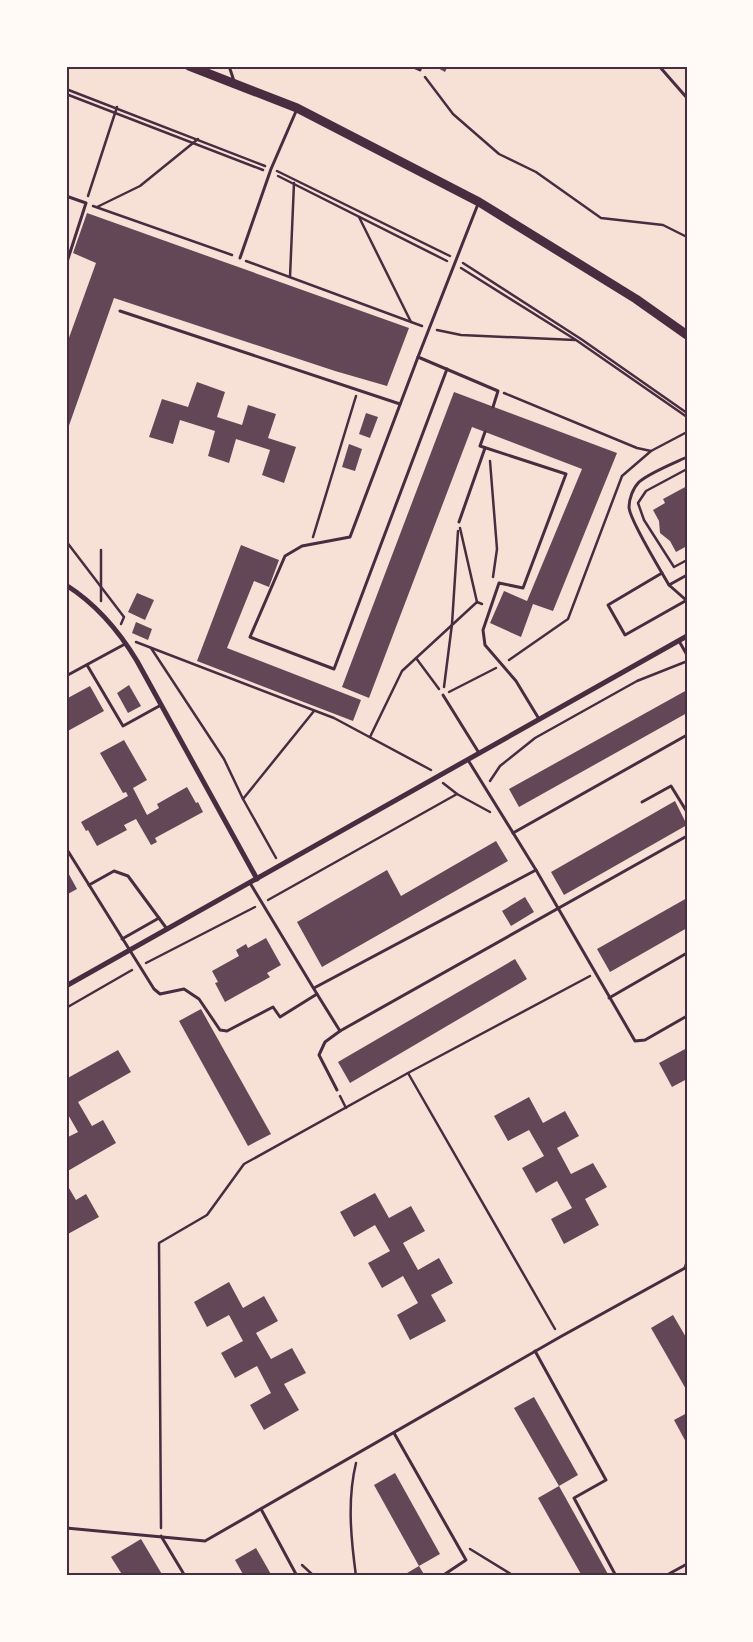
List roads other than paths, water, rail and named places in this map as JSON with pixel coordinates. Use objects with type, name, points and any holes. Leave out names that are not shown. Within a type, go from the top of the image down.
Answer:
[{"type":"main road","points":[[189,66],[297,108],[479,202],[636,299],[687,335]]},
{"type":"street","points":[[66,585],[83,596],[126,644],[257,879]]},
{"type":"street","points":[[66,986],[687,636]]},
{"type":"lane","points":[[230,66],[235,84]]},
{"type":"lane","points":[[411,66],[420,68]]},
{"type":"lane","points":[[659,66],[687,98]]},
{"type":"lane","points":[[240,258],[271,171],[297,108]]},
{"type":"lane","points":[[66,196],[86,203],[66,265]]},
{"type":"lane","points":[[447,369],[334,669],[250,637],[285,556],[302,546],[350,537],[479,202]]},
{"type":"lane","points":[[120,311],[400,404]]},
{"type":"lane","points":[[418,357],[498,391],[493,407]]},
{"type":"lane","points":[[485,432],[480,446],[566,474],[523,588],[499,583],[483,630],[485,645],[516,681],[539,720]]},
{"type":"lane","points":[[459,522],[487,448]]},
{"type":"lane","points":[[662,573],[608,605],[625,635],[687,600],[669,585],[638,530],[628,508],[632,493],[639,482],[687,457]]},
{"type":"lane","points":[[669,585],[687,575]]},
{"type":"lane","points":[[679,641],[687,656]]},
{"type":"lane","points":[[66,676],[126,644]]},
{"type":"lane","points":[[87,665],[123,726],[161,705]]},
{"type":"lane","points":[[443,695],[479,753]]},
{"type":"lane","points":[[512,833],[687,735]]},
{"type":"lane","points":[[468,760],[536,870],[635,1041],[645,1040],[687,1016]]},
{"type":"lane","points":[[642,802],[671,786],[687,812]]},
{"type":"lane","points":[[337,1090],[319,1055],[325,1042],[340,1031],[687,836]]},
{"type":"lane","points":[[66,848],[154,990],[160,994],[184,989],[199,999],[220,1030],[227,1031],[273,1007],[280,1017],[317,994]]},
{"type":"lane","points":[[314,988],[536,870]]},
{"type":"lane","points":[[89,885],[114,871],[128,876],[167,929]]},
{"type":"lane","points":[[250,884],[340,1031]]},
{"type":"lane","points":[[122,939],[159,918]]},
{"type":"lane","points":[[609,998],[687,953]]},
{"type":"lane","points":[[66,1528],[205,1540],[535,1351],[686,1269],[687,1262]]},
{"type":"lane","points":[[535,1351],[606,1480],[574,1498],[616,1576]]},
{"type":"lane","points":[[394,1433],[466,1560],[442,1576]]},
{"type":"lane","points":[[261,1509],[298,1576]]},
{"type":"lane","points":[[161,1536],[185,1576]]},
{"type":"lane","points":[[664,1576],[687,1564]]}]
